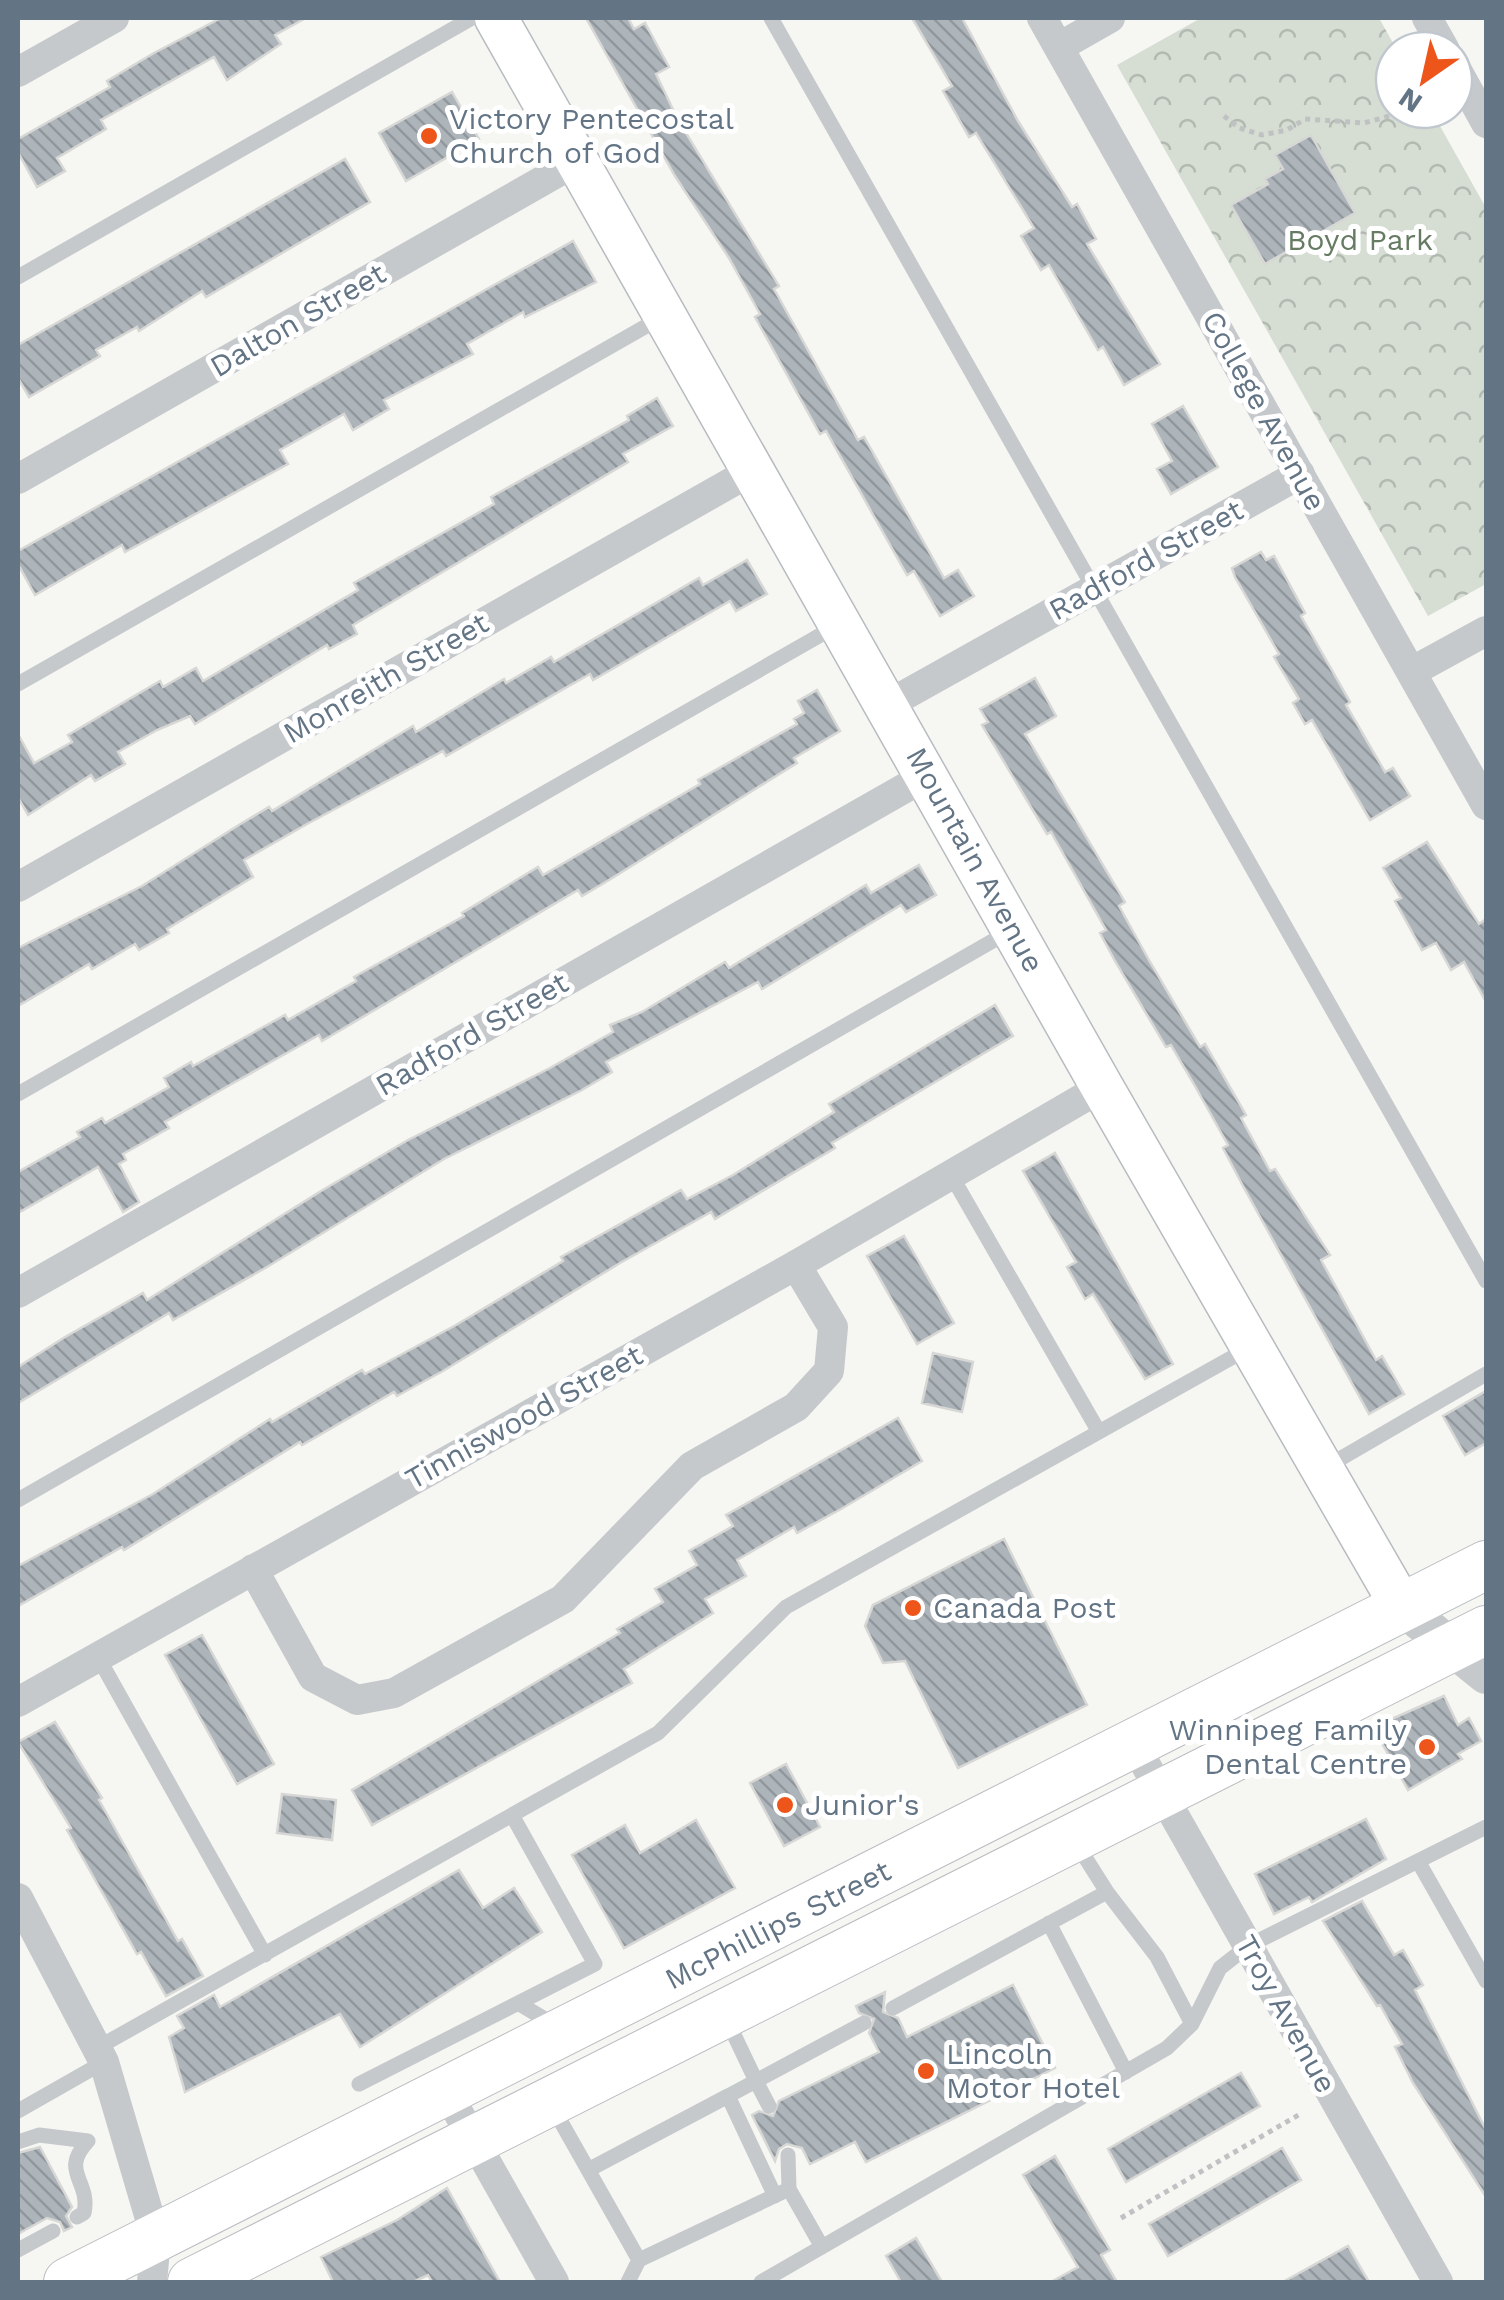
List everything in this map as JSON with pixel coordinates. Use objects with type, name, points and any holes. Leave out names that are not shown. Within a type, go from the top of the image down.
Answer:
[{"type":"main road","name":"Mountain Avenue","points":[[496,18],[668,314],[1102,1088],[1402,1607]]},
{"type":"main road","name":"McPhillips Street","points":[[68,2282],[154,2261],[446,2092],[1486,1566]]},
{"type":"main road","name":"McPhillips Street","points":[[192,2282],[1161,1794],[1475,1651]]},
{"type":"street","points":[[18,72],[114,18]]},
{"type":"street","name":"College Avenue","points":[[1042,18],[1486,805]]},
{"type":"street","points":[[1059,47],[1110,18]]},
{"type":"street","name":"Dalton Street","points":[[18,479],[578,160]]},
{"type":"street","name":"Monreith Street","points":[[18,887],[755,469]]},
{"type":"street","name":"Radford Street","points":[[887,705],[1300,474]]},
{"type":"street","points":[[1412,672],[1486,630]]},
{"type":"street","name":"Radford Street","points":[[18,1293],[926,776]]},
{"type":"street","name":"Tinniswood Street","points":[[18,1702],[796,1265],[1102,1088]]},
{"type":"street","points":[[253,1570],[313,1677],[357,1700],[394,1693],[546,1608],[563,1598],[692,1466],[796,1407],[828,1372],[834,1327],[796,1265]]},
{"type":"street","name":"Mountain Avenue","points":[[1402,1607],[1475,1651]]},
{"type":"street","name":"Troy Avenue","points":[[1135,1746],[1438,2282]]},
{"type":"street","points":[[18,1898],[101,2055],[154,2261]]},
{"type":"street","points":[[446,2092],[554,2282]]},
{"type":"lane","points":[[18,278],[472,18]]},
{"type":"lane","points":[[771,18],[1486,1281]]},
{"type":"lane","points":[[18,684],[668,314]]},
{"type":"lane","points":[[18,1094],[842,623]]},
{"type":"lane","points":[[18,1500],[1013,929]]},
{"type":"lane","points":[[951,1175],[1098,1432]]},
{"type":"lane","points":[[18,2111],[101,2055],[264,1956],[658,1733],[786,1607],[1253,1346]]},
{"type":"lane","points":[[1322,1469],[1486,1374]]},
{"type":"lane","points":[[98,1657],[264,1956]]},
{"type":"lane","points":[[359,2084],[594,1964],[512,1815]]},
{"type":"lane","points":[[761,2282],[1167,2048],[1192,2024],[1220,1968],[1248,1946],[1486,1827]]},
{"type":"lane","points":[[1073,1838],[1106,1892],[1157,1957],[1192,2024]]},
{"type":"lane","points":[[1418,1861],[1486,1981]]},
{"type":"lane","points":[[892,2008],[1106,1892]]},
{"type":"lane","points":[[1050,1923],[1126,2072]]},
{"type":"lane","points":[[518,2003],[566,2032]]},
{"type":"lane","points":[[725,2014],[769,2106]]},
{"type":"lane","points":[[590,2170],[864,2023]]},
{"type":"lane","points":[[728,2096],[782,2193],[822,2247]]},
{"type":"lane","points":[[550,2102],[639,2260]]},
{"type":"lane","points":[[18,2142],[40,2135],[88,2141],[76,2154],[74,2164],[88,2195],[84,2213],[77,2217]]},
{"type":"lane","points":[[782,2193],[788,2155]]},
{"type":"lane","points":[[628,2282],[639,2260],[782,2193]]},
{"type":"lane","points":[[18,2250],[53,2231]]},
{"type":"path","points":[[1224,116],[1239,128],[1262,135],[1287,130],[1305,119],[1374,120]]},
{"type":"path","points":[[1121,2218],[1302,2113]]},
{"type":"green space","name":"Boyd Park","points":[[1201,18],[1379,18],[1386,30],[1374,30],[1374,130],[1442,130],[1486,208],[1486,584],[1428,616],[1117,65]]},
{"type":"building","points":[[221,18],[306,18],[275,35],[281,44],[227,80],[214,57],[101,120],[106,129],[57,158],[65,171],[37,187],[18,152],[18,139],[110,87],[107,81]]},
{"type":"building","points":[[586,18],[628,18],[634,29],[645,23],[669,67],[656,74],[678,120],[779,286],[774,289],[858,440],[864,437],[944,578],[958,570],[974,596],[940,616],[914,571],[907,575],[826,431],[820,434],[755,317],[760,314],[729,258],[675,176]]},
{"type":"building","points":[[912,18],[962,18],[1018,121],[1072,207],[1077,204],[1096,239],[1087,244],[1160,364],[1124,385],[1103,347],[1098,350],[1049,265],[1041,270],[1021,236],[1034,228],[976,133],[969,137],[943,91],[952,86]]},
{"type":"building","name":"Victory Pentecostal Church of God","points":[[452,92],[479,139],[406,181],[379,133]]},
{"type":"building","points":[[1311,135],[1355,213],[1265,264],[1231,205],[1268,184],[1265,179],[1283,169],[1275,155]]},
{"type":"building","points":[[345,159],[370,202],[206,297],[202,291],[139,331],[137,327],[96,350],[100,356],[29,397],[18,378],[18,345]]},
{"type":"building","points":[[573,241],[596,282],[525,317],[523,312],[467,344],[473,354],[384,400],[389,409],[353,430],[344,414],[280,450],[288,464],[125,552],[122,545],[35,595],[18,564],[18,551]]},
{"type":"building","points":[[657,398],[673,426],[623,454],[628,462],[353,625],[357,634],[329,649],[327,645],[195,724],[190,716],[157,730],[118,752],[125,764],[95,781],[91,775],[28,815],[18,797],[18,734],[34,763],[72,742],[68,735],[160,681],[163,687],[196,668],[203,681],[358,590],[354,583],[494,504],[491,497],[629,420],[627,416]]},
{"type":"building","points":[[1183,406],[1218,467],[1171,494],[1157,469],[1172,461],[1152,424]]},
{"type":"building","points":[[1261,552],[1266,560],[1274,556],[1305,613],[1301,616],[1350,702],[1346,705],[1385,772],[1393,768],[1410,796],[1370,820],[1312,720],[1305,724],[1293,703],[1299,699],[1274,657],[1279,654],[1235,577],[1232,568]]},
{"type":"building","points":[[747,560],[767,594],[736,611],[730,601],[593,680],[590,674],[446,756],[443,751],[307,824],[244,860],[253,877],[167,929],[169,933],[139,950],[135,944],[92,969],[89,964],[18,1006],[18,948],[142,886],[269,807],[272,811],[413,726],[416,732],[504,679],[506,683],[551,657],[554,662],[699,578],[703,585]]},
{"type":"building","points":[[1035,678],[1056,716],[1025,734],[1125,902],[1119,906],[1150,962],[1200,1047],[1205,1044],[1246,1115],[1241,1118],[1270,1171],[1275,1169],[1330,1255],[1321,1260],[1376,1360],[1382,1356],[1404,1394],[1369,1414],[1243,1186],[1223,1148],[1228,1145],[1195,1086],[1171,1045],[1166,1047],[1115,961],[1100,933],[1106,930],[1051,832],[1047,834],[982,725],[988,722],[980,709]]},
{"type":"building","points":[[817,690],[840,731],[794,758],[797,763],[582,896],[578,890],[322,1041],[319,1035],[165,1122],[169,1128],[123,1154],[126,1160],[119,1164],[139,1202],[123,1212],[98,1167],[18,1213],[18,1172],[80,1137],[77,1132],[102,1118],[105,1123],[169,1087],[164,1078],[191,1062],[193,1066],[285,1015],[288,1020],[356,981],[354,977],[464,916],[462,913],[538,867],[543,875],[700,784],[698,780],[797,724],[794,719],[804,713],[798,701]]},
{"type":"building","points":[[1427,842],[1479,924],[1486,919],[1486,1002],[1464,962],[1451,970],[1436,943],[1422,950],[1395,901],[1401,898],[1383,868]]},
{"type":"building","points":[[919,865],[936,895],[906,912],[901,905],[762,989],[758,982],[606,1062],[612,1072],[582,1090],[444,1159],[267,1267],[173,1320],[169,1313],[18,1403],[18,1367],[65,1337],[143,1293],[147,1300],[408,1140],[613,1032],[610,1025],[642,1012],[725,962],[729,968],[866,885],[871,893]]},
{"type":"building","points":[[995,1005],[1013,1036],[832,1143],[835,1148],[715,1219],[711,1212],[620,1263],[443,1371],[397,1396],[394,1392],[302,1445],[300,1442],[124,1550],[122,1547],[18,1606],[18,1566],[153,1494],[270,1419],[272,1422],[362,1370],[365,1374],[456,1325],[563,1261],[561,1257],[681,1190],[687,1199],[733,1175],[834,1112],[829,1104]]},
{"type":"building","points":[[1055,1153],[1173,1364],[1145,1379],[1093,1294],[1085,1299],[1067,1267],[1076,1262],[1023,1171]]},
{"type":"building","points":[[904,1236],[954,1323],[917,1344],[867,1256]]},
{"type":"building","points":[[933,1353],[973,1362],[962,1412],[922,1403]]},
{"type":"building","points":[[1486,1391],[1486,1443],[1465,1455],[1443,1416]]},
{"type":"building","points":[[898,1418],[922,1461],[797,1533],[794,1527],[737,1560],[746,1576],[705,1599],[713,1613],[624,1669],[632,1683],[372,1825],[352,1790],[620,1633],[617,1629],[663,1602],[655,1589],[697,1565],[689,1551],[733,1526],[726,1515]]},
{"type":"building","points":[[1004,1539],[1087,1705],[958,1768],[905,1661],[883,1663],[865,1626],[873,1605]]},
{"type":"building","points":[[202,1635],[274,1764],[237,1784],[165,1655]]},
{"type":"building","name":"Winnipeg Family Dental Centre","points":[[1444,1696],[1458,1725],[1469,1718],[1481,1741],[1458,1754],[1462,1759],[1408,1790],[1373,1727]]},
{"type":"building","points":[[55,1722],[102,1798],[99,1800],[178,1941],[182,1939],[203,1976],[166,1996],[141,1952],[137,1954],[67,1830],[71,1828],[18,1742]]},
{"type":"building","name":"Junior's","points":[[786,1764],[820,1827],[784,1846],[750,1783]]},
{"type":"building","points":[[282,1794],[336,1800],[332,1840],[277,1833]]},
{"type":"building","points":[[1366,1819],[1386,1859],[1312,1902],[1309,1897],[1274,1914],[1255,1874]]},
{"type":"building","points":[[696,1820],[735,1888],[624,1948],[572,1855],[625,1825],[640,1853]]},
{"type":"building","points":[[459,1870],[483,1908],[514,1888],[542,1932],[360,2047],[340,2014],[185,2092],[169,2037],[184,2028],[177,2016],[214,1995],[220,2007]]},
{"type":"building","points":[[1362,1901],[1394,1955],[1403,1950],[1423,1985],[1415,1990],[1486,2130],[1486,2197],[1413,2083],[1395,2047],[1402,2044],[1380,2005],[1377,2006],[1323,1921]]},
{"type":"building","points":[[1013,1985],[1055,2068],[866,2162],[855,2142],[810,2164],[802,2148],[787,2144],[779,2149],[775,2161],[752,2115],[759,2111],[773,2116],[779,2101],[879,2052],[869,2033],[874,2019],[859,2013],[856,2006],[885,1992],[883,2012],[898,2018],[907,2037]]},
{"type":"building","points":[[1241,2073],[1260,2106],[1126,2182],[1108,2149]]},
{"type":"building","points":[[40,2147],[72,2207],[66,2216],[72,2227],[64,2231],[60,2222],[47,2218],[18,2234],[18,2153]]},
{"type":"building","points":[[1282,2148],[1301,2180],[1168,2256],[1149,2224]]},
{"type":"building","points":[[1055,2156],[1110,2250],[1101,2255],[1117,2282],[1051,2282],[1078,2267],[1023,2175]]},
{"type":"building","points":[[447,2188],[500,2282],[432,2282],[428,2275],[413,2282],[333,2282],[321,2257],[397,2220]]},
{"type":"building","points":[[916,2238],[942,2282],[901,2282],[886,2256]]},
{"type":"building","points":[[1348,2246],[1369,2282],[1283,2282]]},
{"type":"place","name":"Victory Pentecostal Church of God","points":[[429,136]]},
{"type":"place","name":"Canada Post","points":[[913,1608]]},
{"type":"place","name":"Winnipeg Family Dental Centre","points":[[1427,1747]]},
{"type":"place","name":"Junior's","points":[[785,1805]]},
{"type":"place","name":"Lincoln Motor Hotel","points":[[926,2071]]}]
